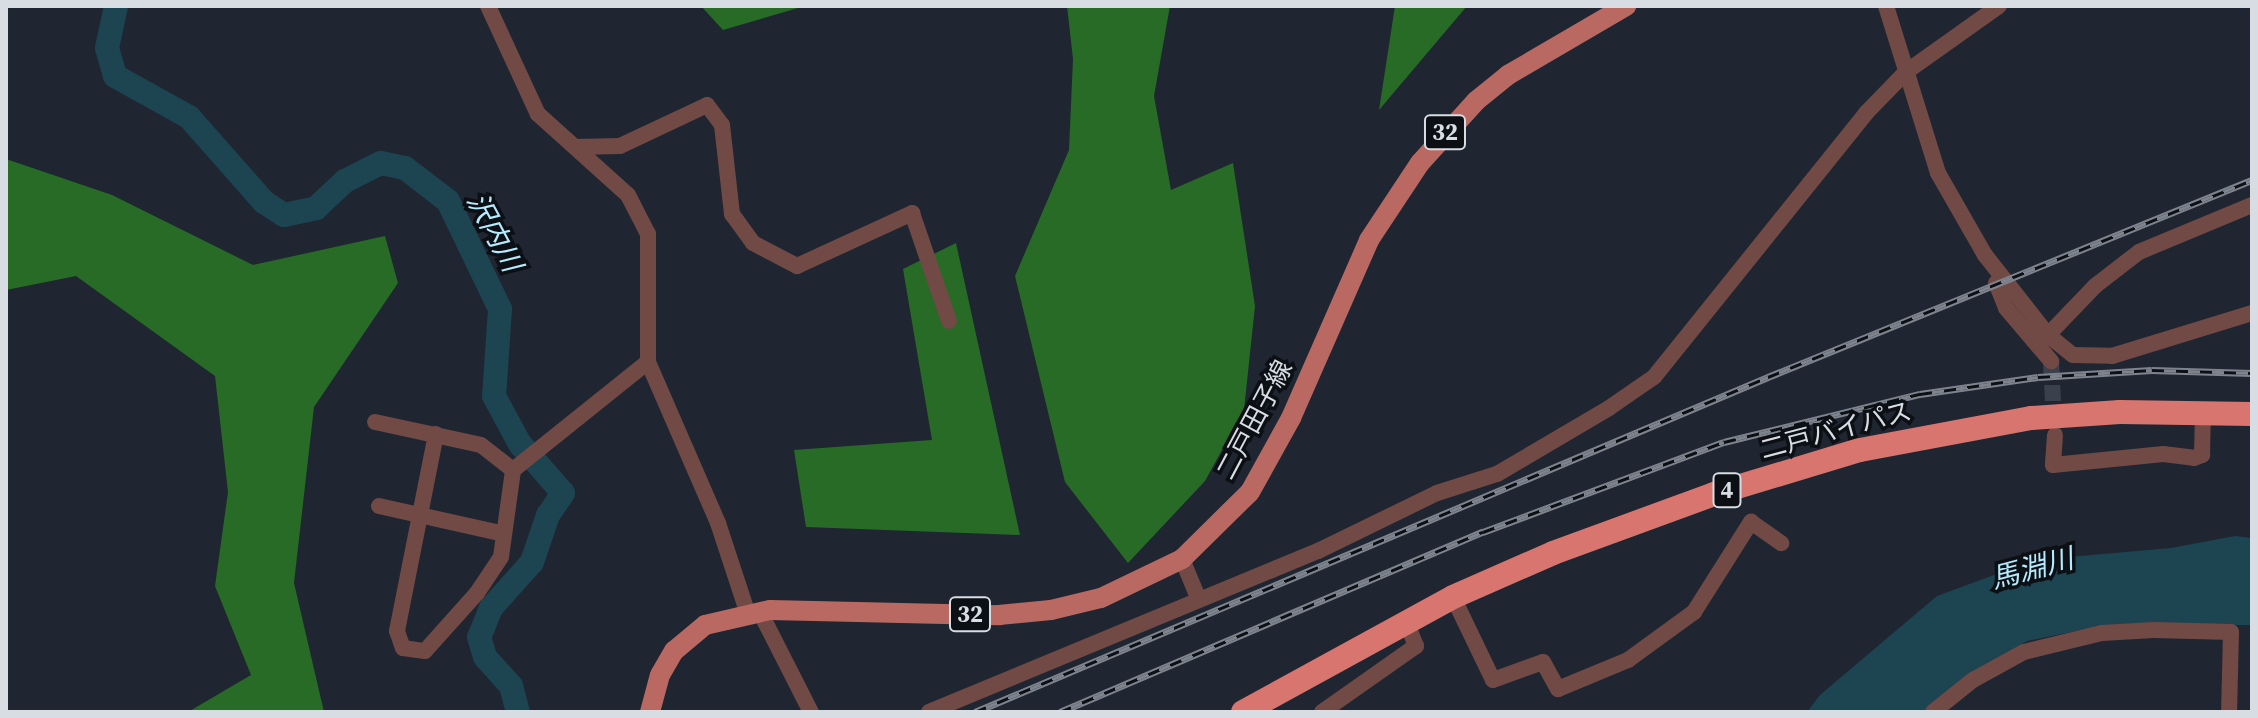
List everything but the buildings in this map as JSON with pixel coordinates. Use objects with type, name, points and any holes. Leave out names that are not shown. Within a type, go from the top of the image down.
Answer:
[{"type":"highway","name":"二戸バイパス","points":[[1243,712],[1453,597],[1553,553],[1714,494],[1860,450],[2031,418],[2203,411],[2252,414]]},
{"type":"main road","name":"二戸田子線","points":[[650,712],[660,675],[689,634],[754,613],[863,608],[999,615],[1051,610],[1101,598],[1182,559],[1250,492],[1291,418],[1369,240],[1420,163],[1466,110],[1508,75],[1626,6]]},
{"type":"street","points":[[488,6],[538,114],[628,195],[648,234],[648,362],[754,613],[811,712]]},
{"type":"street","points":[[1886,6],[1938,173],[1985,255],[2006,308],[2051,361]]},
{"type":"street","points":[[929,712],[1318,551],[1437,493],[1526,460],[1654,377],[1866,113],[1906,72],[1999,6]]},
{"type":"street","points":[[575,147],[620,146],[707,105],[722,125],[732,214],[753,243],[797,266],[912,213],[949,321]]},
{"type":"street","points":[[2048,335],[2095,286],[2139,252],[2252,205]]},
{"type":"street","points":[[1985,255],[2048,335],[2073,355],[2112,356],[2252,313]]},
{"type":"street","points":[[436,434],[397,631],[403,648],[432,647],[501,557],[514,470],[648,362]]},
{"type":"street","points":[[2055,435],[2053,465],[2163,454],[2194,458],[2202,455],[2203,411]]},
{"type":"street","points":[[375,422],[481,445],[514,470]]},
{"type":"street","points":[[379,506],[504,534]]},
{"type":"street","points":[[1453,597],[1493,680],[1543,662],[1558,689],[1628,660],[1694,612],[1751,522],[1781,543]]},
{"type":"street","points":[[1182,559],[1199,600]]},
{"type":"street","points":[[1322,712],[1416,646],[1407,624]]},
{"type":"street","points":[[1933,712],[1973,680],[2024,652],[2102,633],[2154,630],[2231,632],[2229,712]]},
{"type":"green space","points":[[701,6],[805,6],[723,30]]},
{"type":"green space","points":[[1067,6],[1170,6],[1154,96],[1171,190],[1233,163],[1255,306],[1244,410],[1205,481],[1128,563],[1065,482],[1015,276],[1069,150],[1073,59]]},
{"type":"green space","points":[[1395,6],[1467,6],[1379,110]]},
{"type":"green space","points":[[6,159],[112,195],[253,265],[385,236],[398,283],[314,407],[294,583],[324,712],[188,712],[251,675],[215,586],[228,492],[215,376],[76,276],[6,290]]},
{"type":"green space","points":[[956,243],[1020,535],[806,527],[794,450],[932,440],[903,269]]},
{"type":"water","name":"馬淵川","points":[[2235,536],[2252,538],[2252,625],[2106,625],[2027,641],[1949,690],[1927,712],[1807,712],[1820,695],[1937,596],[2035,560],[2171,548]]},
{"type":"waterway","name":"沢内川","points":[[116,6],[107,48],[115,76],[189,117],[264,202],[284,215],[316,208],[345,181],[381,163],[405,168],[448,201],[500,309],[494,396],[520,444],[563,493],[548,515],[532,562],[491,608],[479,637],[485,657],[511,686],[518,712]]},
{"type":"tunnel","points":[[2051,361],[2054,423]]},
{"type":"railway","points":[[975,712],[1768,377],[2252,180]]},
{"type":"railway","points":[[1060,712],[1483,532],[1724,442],[1920,394],[2038,377],[2152,370],[2252,373]]}]
